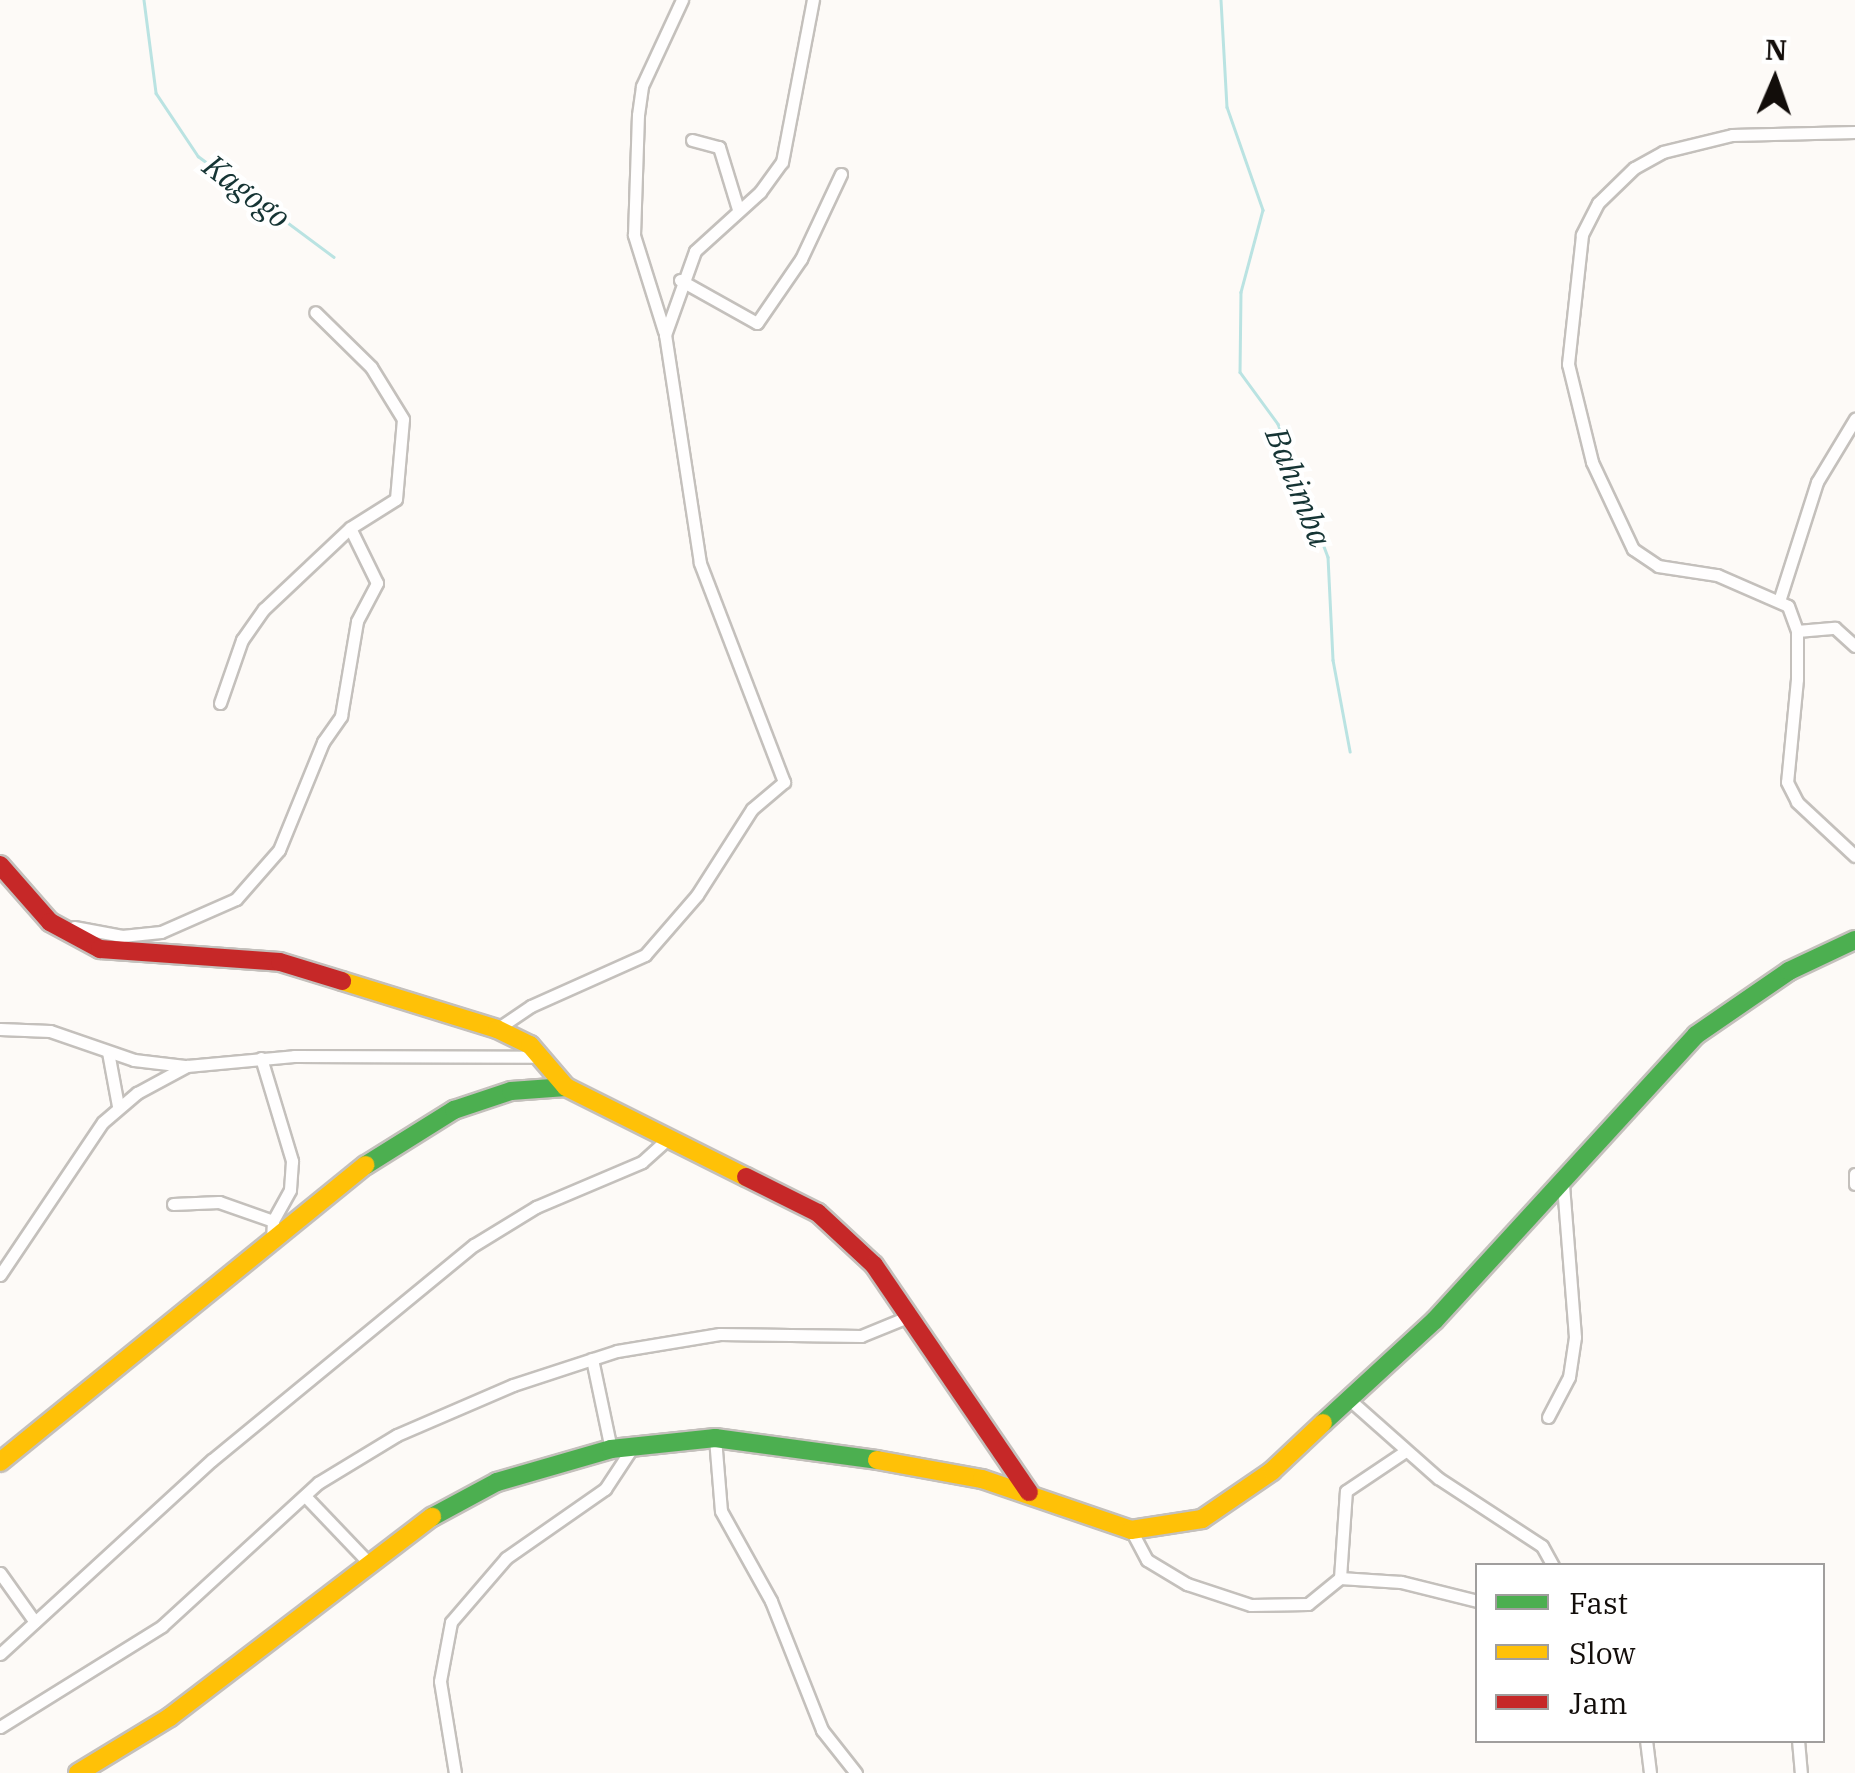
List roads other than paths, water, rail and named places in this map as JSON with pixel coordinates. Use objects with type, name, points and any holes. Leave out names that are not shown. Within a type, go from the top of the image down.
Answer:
[{"type":"main road","points":[[0,865],[50,922],[117,953],[280,962],[498,1028],[543,1057],[566,1087],[837,1226],[874,1265],[905,1318],[1030,1492]]},
{"type":"main road","points":[[78,1773],[170,1717],[435,1515],[497,1482],[611,1448],[715,1438],[840,1452],[1030,1492],[1131,1530],[1182,1526],[1212,1513],[1272,1471],[1510,1246],[1696,1035],[1790,971],[1855,940]]},
{"type":"main road","points":[[0,1462],[272,1230],[358,1170],[454,1110],[510,1092],[566,1087]]},
{"type":"street","points":[[498,1028],[645,955],[698,895],[752,809],[784,782],[700,563],[665,335],[634,235],[642,86],[682,0]]},
{"type":"street","points":[[665,335],[680,280],[695,251],[760,192],[789,146],[813,0]]},
{"type":"street","points":[[1855,132],[1732,135],[1663,152],[1634,168],[1598,203],[1574,272],[1568,331],[1573,394],[1619,529],[1658,566],[1716,575],[1780,598],[1797,631],[1787,782],[1797,802],[1855,856]]},
{"type":"street","points":[[692,140],[719,146],[738,208]]},
{"type":"street","points":[[680,280],[757,323],[801,259],[842,174]]},
{"type":"street","points":[[220,703],[242,640],[264,609],[350,528],[396,499],[402,414],[371,367],[315,312]]},
{"type":"street","points":[[1780,598],[1817,482],[1855,419]]},
{"type":"street","points":[[50,922],[122,936],[161,932],[226,906],[269,862],[342,716],[357,621],[376,590],[364,547],[350,528]]},
{"type":"street","points":[[1797,631],[1835,628],[1855,646]]},
{"type":"street","points":[[0,1029],[50,1031],[108,1052],[187,1066],[261,1058],[543,1057]]},
{"type":"street","points":[[108,1052],[118,1106]]},
{"type":"street","points":[[172,1204],[219,1202],[272,1230],[290,1190],[292,1161],[261,1058]]},
{"type":"street","points":[[0,1275],[118,1106],[187,1066]]},
{"type":"street","points":[[0,1654],[212,1460],[474,1245],[526,1213],[642,1162],[669,1138]]},
{"type":"street","points":[[1855,1174],[1855,1184]]},
{"type":"street","points":[[1548,1416],[1568,1378],[1575,1338],[1563,1184]]},
{"type":"street","points":[[0,1728],[162,1626],[304,1496],[397,1435],[592,1359],[696,1336],[861,1336],[905,1318]]},
{"type":"street","points":[[592,1359],[611,1448]]},
{"type":"street","points":[[1351,1400],[1404,1452],[1542,1546],[1551,1563]]},
{"type":"street","points":[[715,1438],[721,1511],[771,1601],[822,1730],[856,1773]]},
{"type":"street","points":[[456,1773],[440,1681],[451,1622],[496,1566],[605,1489],[634,1444]]},
{"type":"street","points":[[1340,1578],[1346,1491],[1404,1452]]},
{"type":"street","points":[[304,1496],[369,1563]]},
{"type":"street","points":[[1131,1530],[1139,1550],[1160,1570],[1251,1604],[1308,1604],[1340,1578],[1401,1582],[1475,1600]]},
{"type":"street","points":[[0,1573],[35,1622]]},
{"type":"street","points":[[1646,1743],[1650,1773]]},
{"type":"street","points":[[1798,1743],[1801,1773]]},
{"type":"waterway","name":"Kagogo","points":[[144,0],[156,93],[198,156],[334,257]]},
{"type":"waterway","name":"Bahimba","points":[[1221,0],[1227,107],[1263,210],[1241,292],[1240,372],[1278,424],[1328,557],[1333,660],[1350,751]]}]
